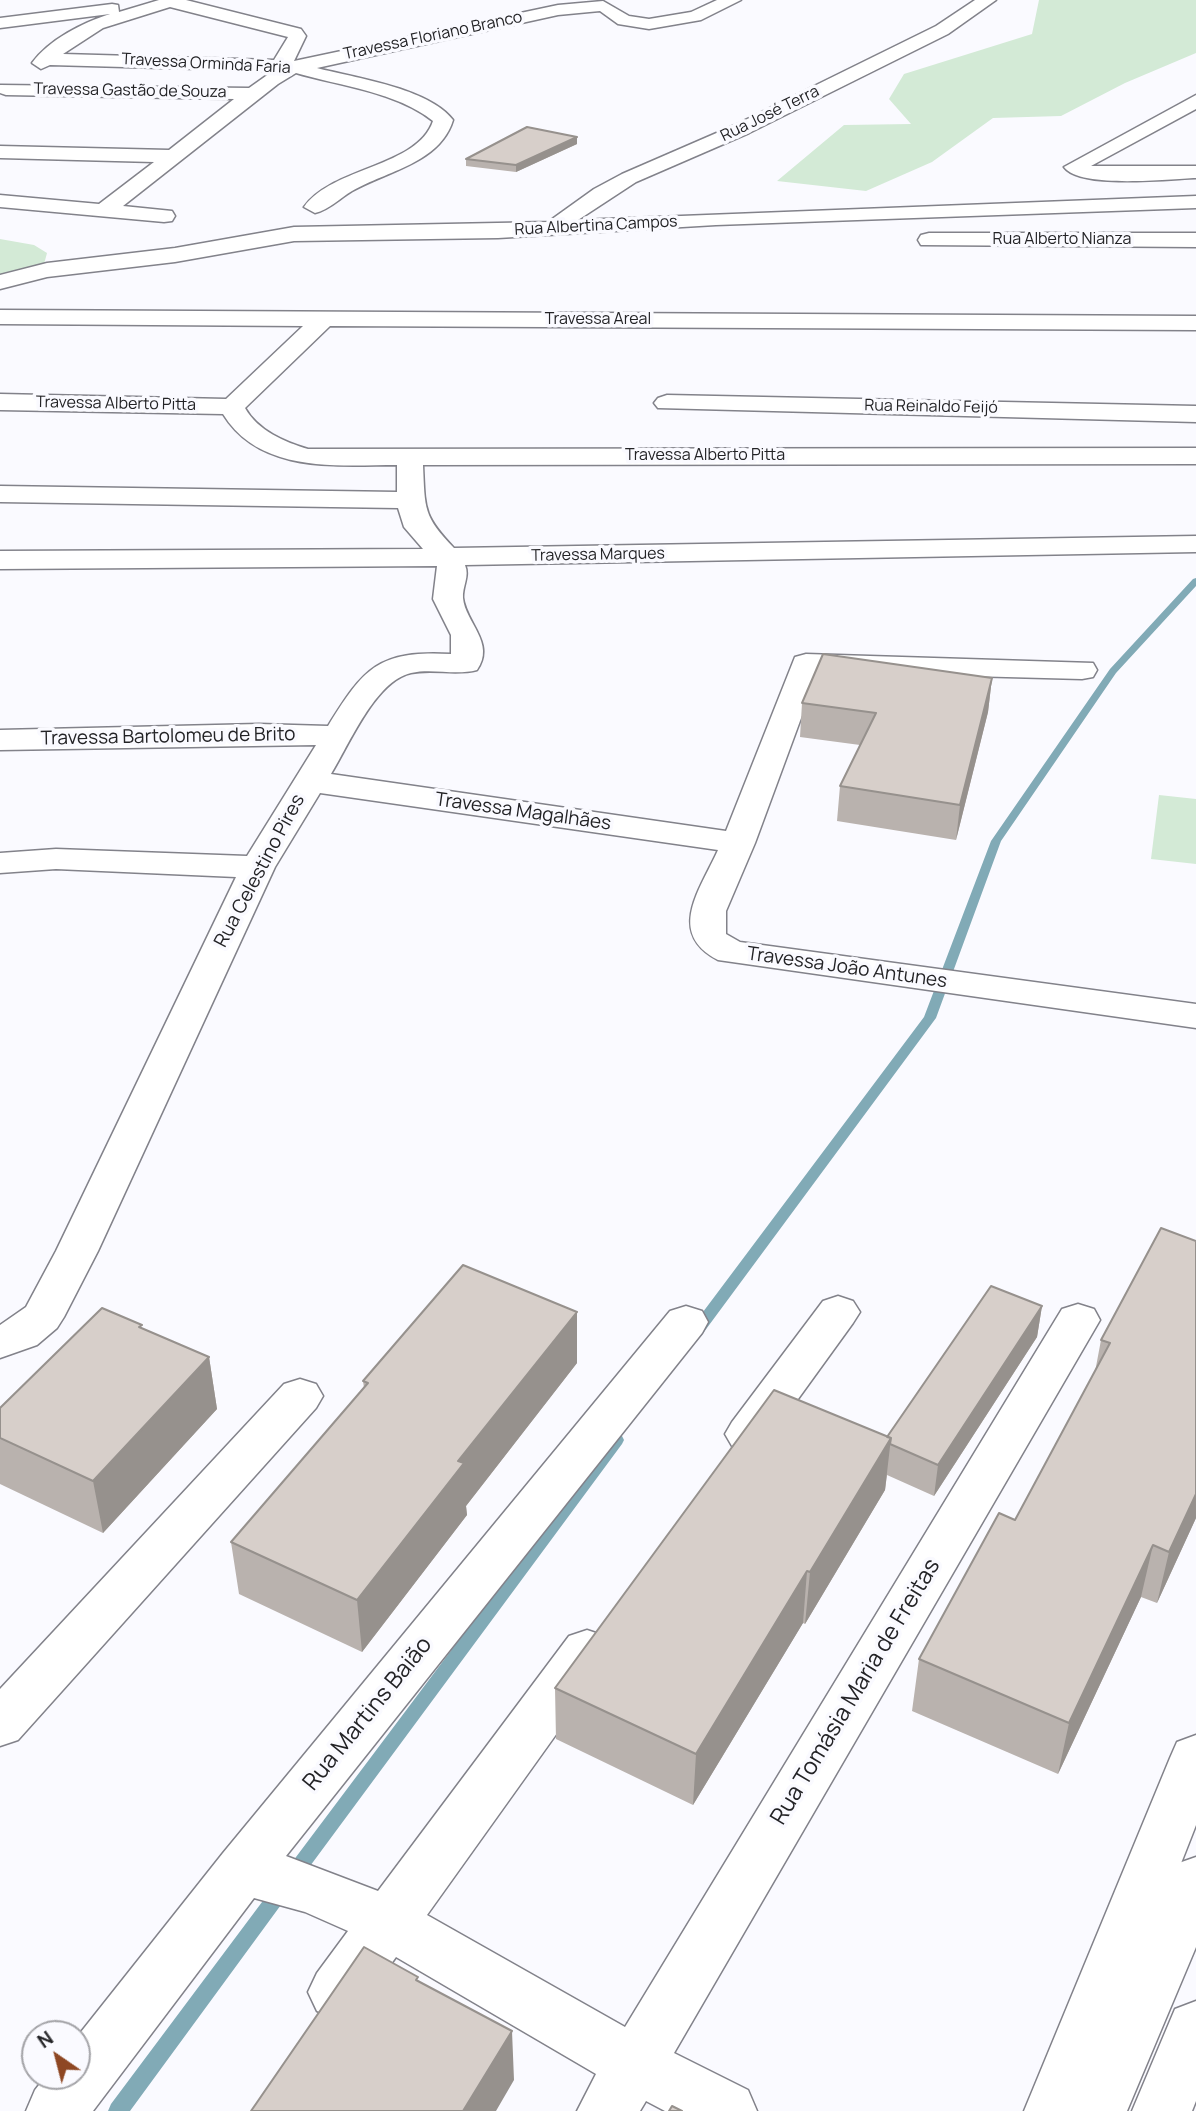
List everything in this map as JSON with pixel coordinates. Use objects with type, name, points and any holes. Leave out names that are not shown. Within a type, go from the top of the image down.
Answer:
[{"type":"street","points":[[44,0],[66,13],[97,24]]},
{"type":"street","name":"Travessa Floriano Branco","points":[[287,66],[598,3],[624,20],[649,24],[680,20],[732,0]]},
{"type":"street","name":"Rua José Terra","points":[[553,228],[601,193],[629,178],[742,130],[942,30],[987,0]]},
{"type":"street","points":[[3,91],[48,59],[67,41],[97,24],[173,1],[298,36],[287,66],[280,73],[106,209]]},
{"type":"street","points":[[0,23],[66,13],[146,9]]},
{"type":"street","name":"Travessa Orminda Faria","points":[[48,59],[287,66],[407,98],[443,120],[440,131],[423,147],[399,162],[349,184],[315,207]]},
{"type":"street","name":"Travessa Gastão de Souza","points":[[3,91],[255,94]]},
{"type":"street","points":[[1196,101],[1074,167],[1094,174],[1196,172]]},
{"type":"street","points":[[0,152],[172,156]]},
{"type":"street","points":[[0,201],[164,216]]},
{"type":"street","name":"Rua Albertina Campos","points":[[0,282],[47,270],[175,255],[294,234],[553,228],[1196,202]]},
{"type":"street","points":[[911,212],[942,265]]},
{"type":"street","name":"Rua Alberto Nianza","points":[[929,240],[1196,240]]},
{"type":"street","name":"Travessa Areal","points":[[0,317],[1196,323]]},
{"type":"street","points":[[232,407],[324,318]]},
{"type":"street","name":"Travessa Alberto Pitta","points":[[0,402],[232,407],[237,419],[288,452],[307,457],[1196,456]]},
{"type":"street","name":"Rua Reinaldo Feijó","points":[[667,403],[1196,414]]},
{"type":"street","points":[[410,457],[411,500],[418,527],[447,557]]},
{"type":"street","points":[[0,494],[411,500]]},
{"type":"street","name":"Travessa Marques","points":[[0,560],[447,557],[1196,544]]},
{"type":"street","name":"Rua Celestino Pires","points":[[0,1342],[21,1334],[42,1317],[77,1251],[258,867],[308,781],[377,675],[408,664],[431,661],[466,664],[466,635],[448,599],[453,570],[447,557]]},
{"type":"street","name":"Travessa João Antunes","points":[[1082,670],[806,663],[738,843],[708,911],[708,934],[713,943],[731,952],[1196,1016]]},
{"type":"street","name":"Travessa Bartolomeu de Brito","points":[[0,740],[259,734],[337,736]]},
{"type":"street","name":"Travessa Magalhães","points":[[308,781],[738,843]]},
{"type":"street","points":[[0,863],[56,859],[258,867]]},
{"type":"street","points":[[723,1467],[838,1312]]},
{"type":"street","name":"Rua Tomásia Maria de Freitas","points":[[620,2088],[1078,1320]]},
{"type":"street","name":"Rua Martins Baião","points":[[56,2111],[262,1873],[686,1322]]},
{"type":"street","points":[[0,1724],[300,1396]]},
{"type":"street","points":[[309,2033],[371,1913],[617,1611]]},
{"type":"street","points":[[1054,2111],[1196,1758]]},
{"type":"street","points":[[262,1873],[371,1913],[620,2088],[727,2111]]},
{"type":"street","points":[[1097,2111],[1196,1882]]},
{"type":"street","points":[[1162,2111],[1196,2029]]},
{"type":"green space","points":[[1039,0],[1196,0],[1196,53],[1125,83],[1061,116],[993,118],[932,162],[866,191],[777,181],[844,125],[911,124],[889,99],[904,74],[1032,34]]},
{"type":"green space","points":[[0,239],[34,245],[47,253],[43,268],[0,280]]},
{"type":"green space","points":[[1159,795],[1196,799],[1196,864],[1151,859]]},
{"type":"building","points":[[527,127],[577,137],[516,165],[466,159]]},
{"type":"building","points":[[823,654],[992,678],[960,805],[840,786],[876,713],[802,703]]},
{"type":"building","points":[[1161,1228],[1196,1241],[1196,1494],[1169,1552],[1153,1545],[1069,1723],[919,1659],[999,1513],[1015,1520],[1110,1343],[1101,1340]]},
{"type":"building","points":[[463,1265],[577,1312],[458,1461],[464,1463],[357,1600],[231,1542],[368,1383],[363,1381]]},
{"type":"building","points":[[991,1286],[1042,1306],[938,1465],[890,1444],[891,1438],[887,1437]]},
{"type":"building","points":[[102,1308],[209,1357],[93,1481],[0,1438],[0,1408]]},
{"type":"building","points":[[774,1390],[891,1438],[696,1754],[555,1688]]},
{"type":"building","points":[[364,1947],[418,1977],[416,1980],[512,2031],[463,2111],[251,2111]]},
{"type":"building","points":[[672,2106],[682,2111],[669,2111]]},
{"type":"waterway","points":[[696,1332],[930,1018],[996,841],[1113,671],[1196,581]]},
{"type":"waterway","points":[[293,1875],[617,1440]]},
{"type":"waterway","points":[[118,2111],[280,1892]]}]
